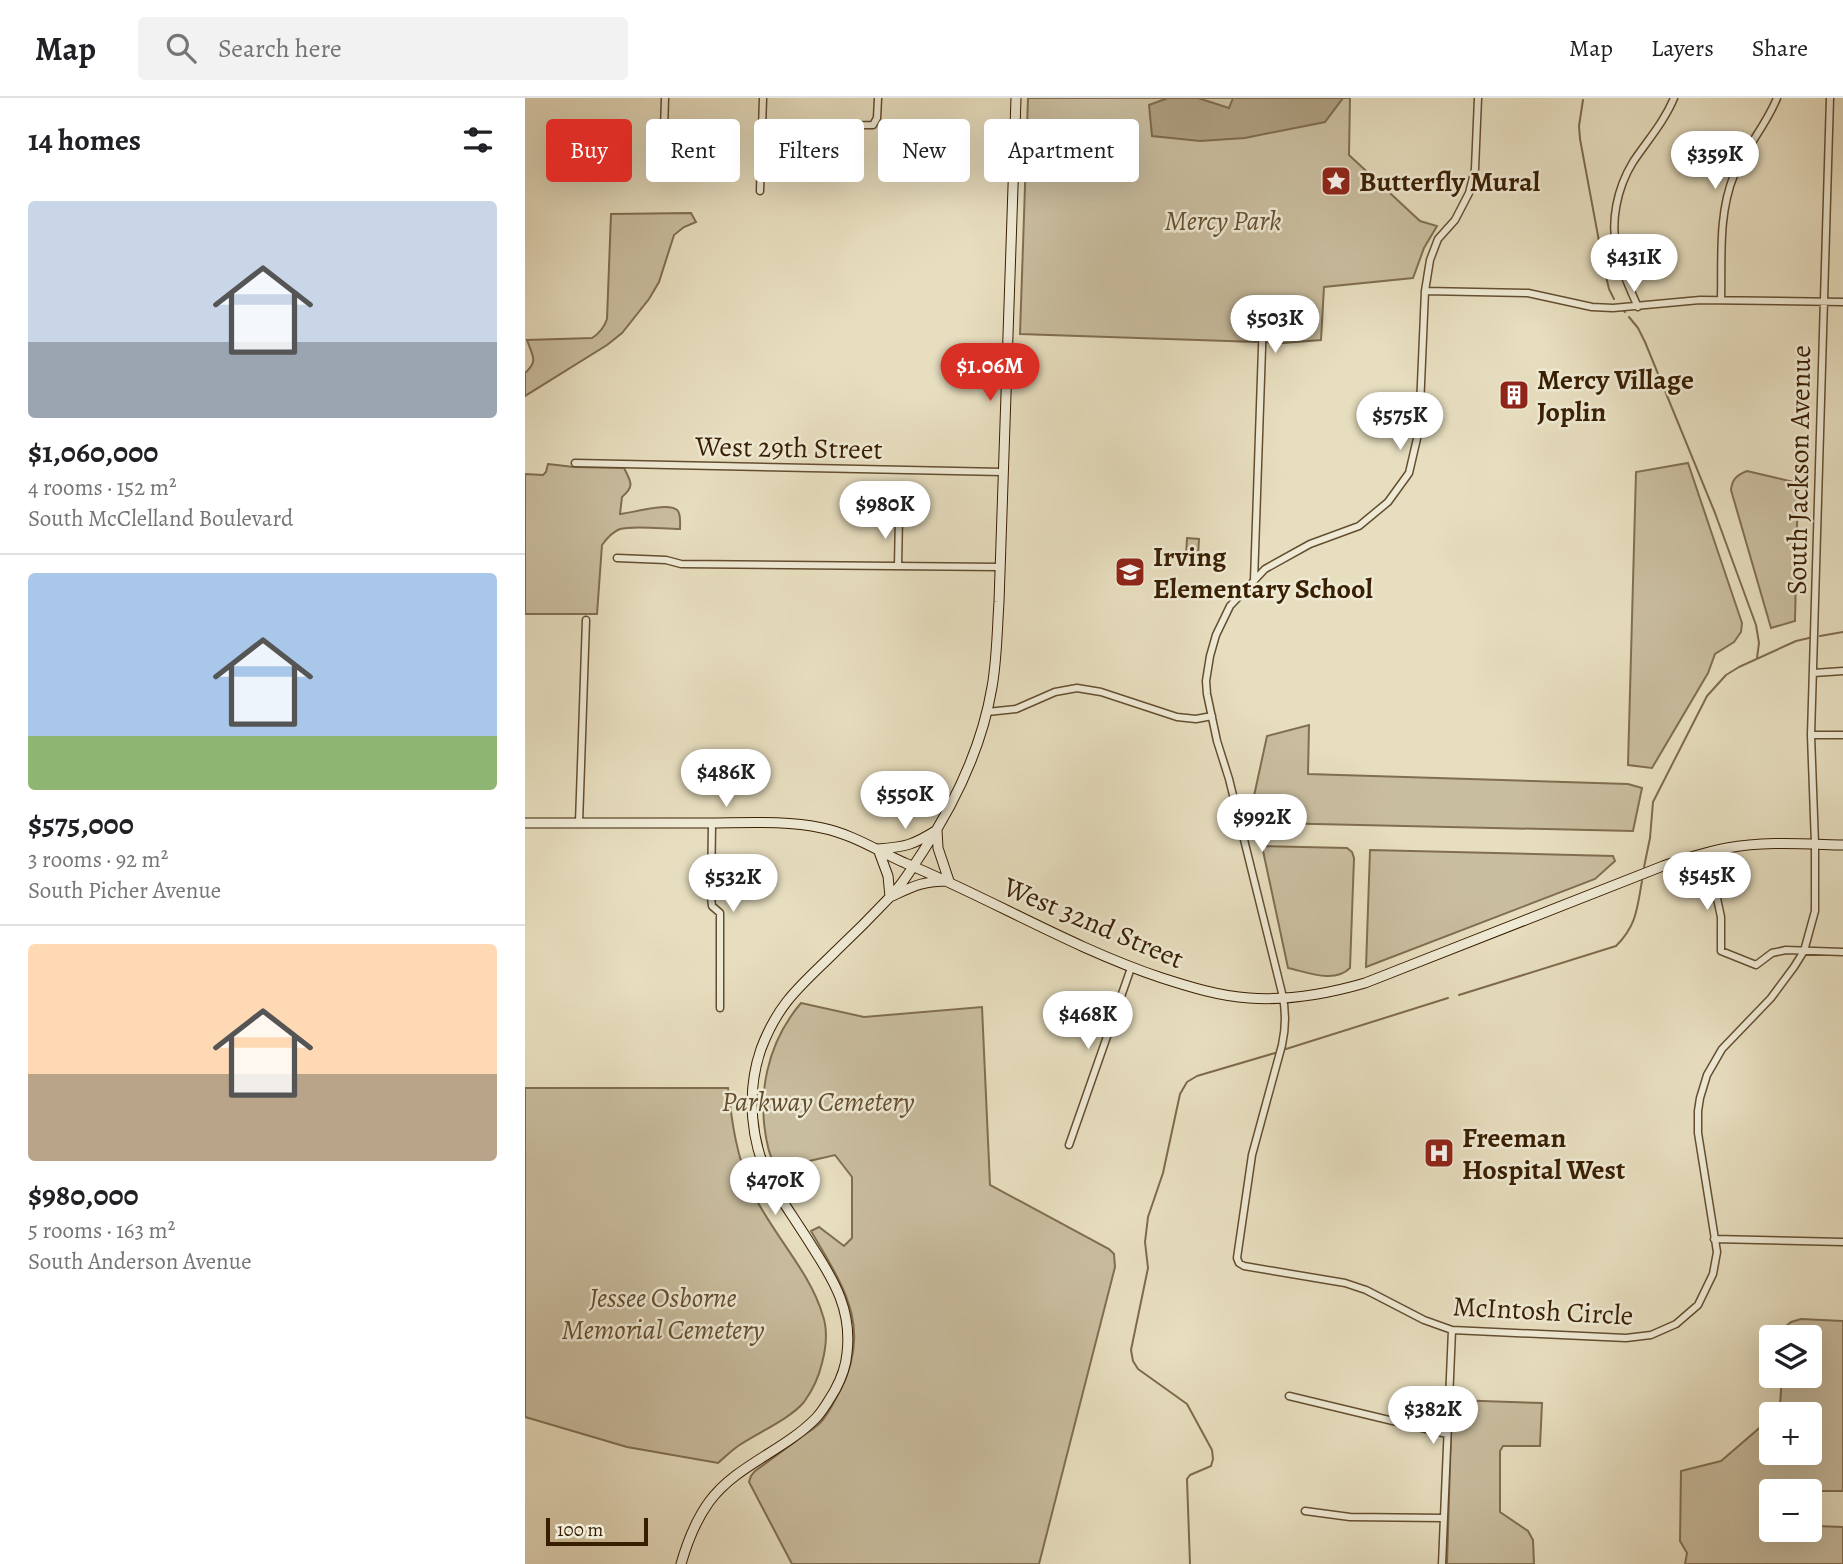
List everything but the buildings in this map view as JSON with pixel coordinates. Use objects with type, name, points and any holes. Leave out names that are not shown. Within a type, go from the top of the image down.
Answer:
[{"type":"main road","points":[[681,1564],[709,1502],[739,1473],[797,1435],[817,1417],[841,1380],[847,1357],[847,1318],[842,1299],[829,1273],[772,1183],[756,1142],[751,1097],[755,1068],[770,1025],[804,981],[890,897],[913,866],[937,830],[967,772],[987,712],[996,652],[1016,98]]},
{"type":"main road","name":"West 32nd Street","points":[[525,823],[712,823],[824,828],[949,881],[1047,931],[1131,968],[1211,992],[1250,998],[1283,999],[1322,994],[1365,983],[1663,866],[1707,852],[1765,843],[1843,845]]},
{"type":"main road","points":[[890,897],[888,876],[878,849],[904,848],[937,830]]},
{"type":"main road","points":[[890,897],[915,884],[949,881],[938,848],[937,830]]},
{"type":"street","points":[[665,98],[665,119]]},
{"type":"street","points":[[762,119],[763,98]]},
{"type":"street","points":[[864,125],[873,125],[877,118],[878,98]]},
{"type":"street","points":[[1283,999],[1229,779],[1217,741],[1206,681],[1210,656],[1230,606],[1265,569],[1310,544],[1359,526],[1388,502],[1409,473],[1419,430],[1430,260],[1439,239],[1455,220],[1469,193],[1475,169],[1478,98]]},
{"type":"street","points":[[1638,307],[1616,249],[1617,202],[1626,174],[1674,98]]},
{"type":"street","points":[[1721,300],[1723,220],[1727,198],[1739,164],[1777,98]]},
{"type":"street","name":"South Jackson Avenue","points":[[1815,844],[1811,735],[1830,98]]},
{"type":"street","points":[[759,182],[759,191]]},
{"type":"street","points":[[1426,291],[1528,293],[1613,309],[1700,300],[1843,302]]},
{"type":"street","points":[[1254,581],[1263,319]]},
{"type":"street","name":"West 29th Street","points":[[575,463],[1003,472]]},
{"type":"street","points":[[898,566],[899,516]]},
{"type":"street","points":[[617,558],[666,560],[681,564],[999,567]]},
{"type":"street","points":[[579,823],[586,620]]},
{"type":"street","points":[[1813,673],[1843,671]]},
{"type":"street","points":[[987,712],[1016,709],[1055,691],[1077,688],[1101,692],[1177,718],[1212,716]]},
{"type":"street","points":[[1811,735],[1843,735]]},
{"type":"street","points":[[712,823],[711,897],[712,906],[720,913],[720,1008]]},
{"type":"street","name":"McIntosh Circle","points":[[1283,999],[1285,1032],[1252,1155],[1237,1258],[1239,1263],[1345,1283],[1366,1290],[1424,1320],[1452,1330],[1626,1338],[1651,1335],[1676,1324],[1693,1310],[1713,1274],[1717,1252],[1698,1133],[1700,1098],[1707,1075],[1722,1049],[1786,980],[1804,951],[1815,911],[1815,844]]},
{"type":"street","points":[[1707,852],[1721,917],[1721,951],[1756,965],[1772,953],[1786,950],[1843,952]]},
{"type":"street","points":[[1069,1144],[1131,968]]},
{"type":"street","points":[[1714,1239],[1843,1242]]},
{"type":"street","points":[[1442,1564],[1452,1330]]},
{"type":"street","points":[[1289,1396],[1447,1434]]},
{"type":"street","points":[[1305,1511],[1350,1517],[1443,1518]]},
{"type":"green space","name":"Mercy Park","points":[[1028,98],[1350,98],[1349,155],[1420,221],[1437,226],[1424,248],[1413,278],[1324,287],[1321,340],[1283,343],[1020,334],[1025,182],[1139,182],[1139,119],[1027,119]]},
{"type":"green space","points":[[691,213],[696,222],[674,235],[659,282],[622,333],[525,396],[525,373],[533,361],[527,340],[592,338],[605,325],[611,214]]},
{"type":"green space","points":[[1688,463],[1742,623],[1741,632],[1734,642],[1715,654],[1708,673],[1652,768],[1628,765],[1636,472]]},
{"type":"green space","points":[[548,464],[624,468],[631,484],[622,497],[620,514],[667,507],[674,508],[679,513],[680,529],[626,528],[615,532],[606,540],[602,545],[597,614],[525,614],[525,474],[543,475]]},
{"type":"green space","points":[[1747,471],[1798,483],[1795,621],[1771,628],[1731,490],[1736,478]]},
{"type":"green space","points":[[1187,538],[1199,539],[1198,557],[1186,556]]},
{"type":"green space","points":[[1309,725],[1308,774],[1628,784],[1642,788],[1633,831],[1271,823],[1262,813],[1254,796],[1267,736]]},
{"type":"green space","points":[[1262,846],[1347,848],[1352,852],[1354,858],[1350,968],[1344,973],[1320,976],[1288,968]]},
{"type":"green space","points":[[1370,850],[1613,856],[1615,861],[1595,879],[1366,967]]},
{"type":"green space","name":"Parkway Cemetery","points":[[801,1003],[864,1017],[982,1007],[990,1185],[1114,1254],[1115,1267],[1039,1564],[792,1564],[749,1482],[755,1471],[823,1420],[850,1368],[854,1347],[854,1327],[843,1289],[811,1231],[819,1227],[844,1246],[852,1238],[852,1177],[835,1155],[805,1162],[780,1177],[769,1151],[765,1128],[764,1090],[772,1053],[789,1019]]},
{"type":"green space","name":"Jessee Osborne Memorial Cemetery","points":[[525,1088],[728,1088],[736,1141],[747,1179],[760,1207],[817,1299],[826,1328],[826,1340],[819,1373],[804,1402],[782,1420],[738,1446],[718,1463],[627,1447],[525,1417]]},
{"type":"green space","points":[[1801,1319],[1843,1321],[1843,1491],[1822,1491],[1822,1479],[1759,1479],[1759,1542],[1822,1542],[1822,1526],[1843,1527],[1843,1564],[1685,1564],[1687,1553],[1680,1541],[1681,1471],[1721,1461],[1759,1428],[1759,1465],[1822,1465],[1822,1402],[1780,1402],[1781,1388],[1822,1388],[1822,1325],[1787,1325]]},
{"type":"green space","points":[[1452,1400],[1542,1403],[1540,1446],[1503,1446],[1500,1451],[1500,1512],[1528,1531],[1533,1540],[1534,1564],[1447,1564]]},
{"type":"shaded area","points":[[1168,98],[1198,98],[1229,108],[1233,98],[1343,98],[1325,122],[1245,138],[1200,141],[1152,136],[1149,105]]},
{"type":"waterway","points":[[1583,100],[1580,139],[1604,268],[1614,299]]},
{"type":"waterway","points":[[1629,317],[1645,342],[1715,513],[1756,625],[1759,643],[1757,658]]},
{"type":"waterway","points":[[1820,636],[1843,632]]},
{"type":"waterway","points":[[1644,867],[1653,802],[1707,696],[1726,675],[1739,667],[1796,641],[1809,638]]},
{"type":"waterway","points":[[1459,995],[1616,946],[1632,923],[1642,881]]},
{"type":"waterway","points":[[1286,1049],[1448,998]]},
{"type":"waterway","points":[[1190,1564],[1187,1479],[1211,1466],[1212,1450],[1187,1404],[1138,1369],[1133,1361],[1131,1350],[1148,1268],[1145,1242],[1148,1217],[1163,1173],[1180,1094],[1187,1082],[1197,1076],[1275,1053]]},
{"type":"place","name":"Butterfly Mural","points":[[1336,181]]},
{"type":"place","name":"Mercy Village Joplin","points":[[1514,395]]},
{"type":"place","name":"Irving Elementary School","points":[[1130,572]]},
{"type":"place","name":"Freeman Hospital West","points":[[1439,1153]]}]
